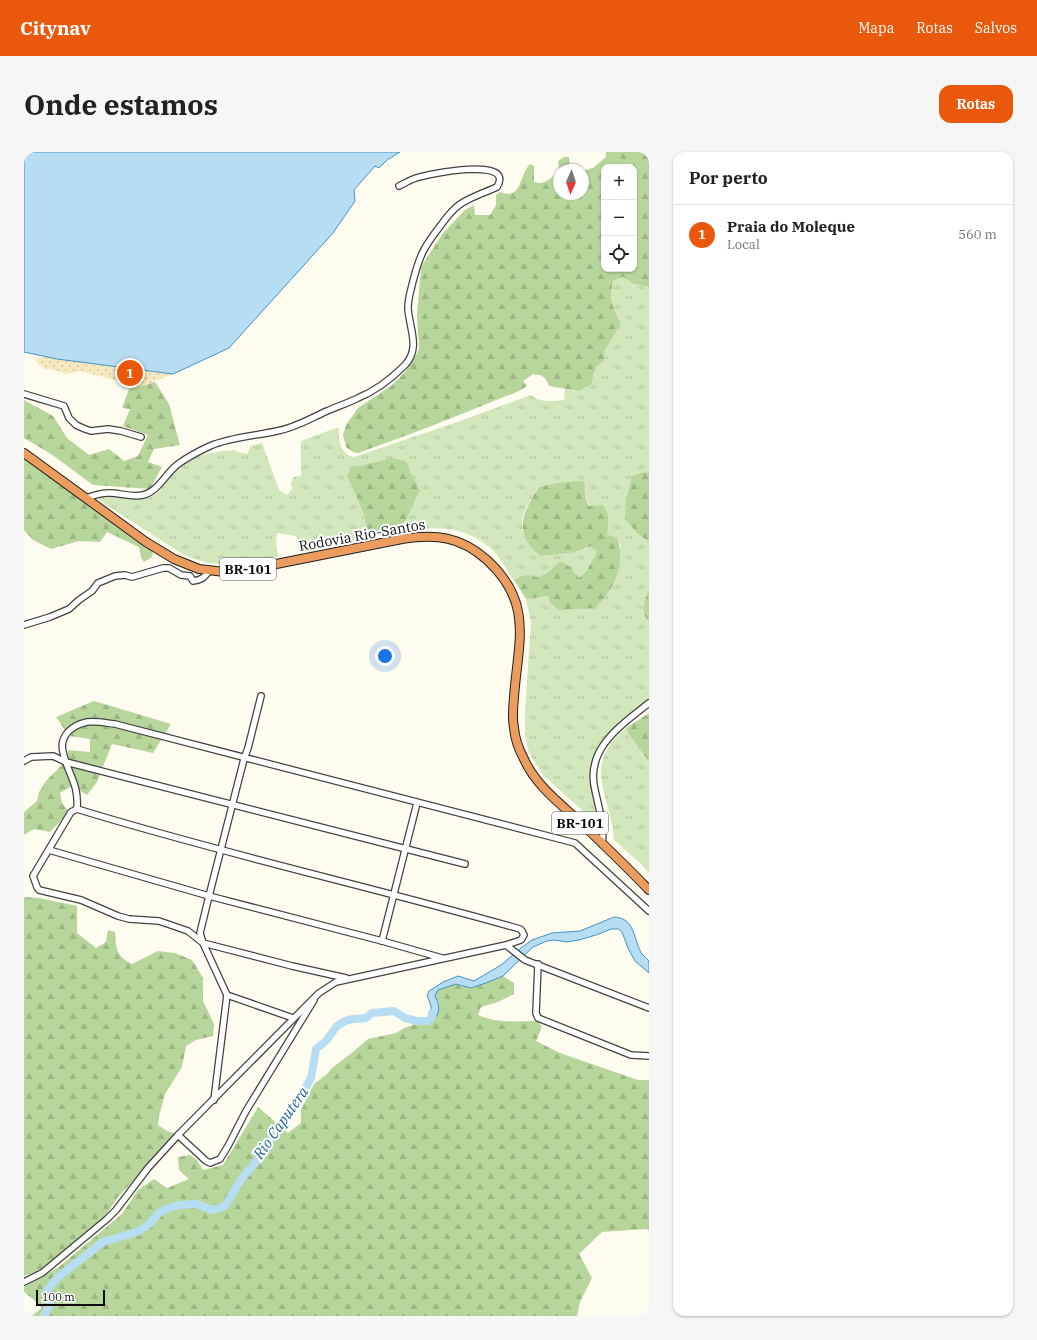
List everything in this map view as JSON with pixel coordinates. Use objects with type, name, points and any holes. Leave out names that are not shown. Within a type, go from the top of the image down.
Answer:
[{"type":"highway","name":"Rodovia Rio-Santos","points":[[24,453],[146,542],[187,566],[209,571],[225,572],[256,568],[402,539],[425,536],[443,537],[461,542],[479,553],[505,580],[518,608],[520,623],[520,646],[514,690],[514,727],[524,759],[531,772],[546,790],[649,890]]},
{"type":"street","points":[[86,498],[106,492],[133,496],[142,496],[150,493],[178,464],[198,452],[215,444],[279,431],[304,422],[371,392],[393,376],[406,364],[412,355],[414,348],[414,340],[408,309],[408,298],[417,262],[426,243],[448,215],[465,202],[497,187],[500,183],[500,177],[497,173],[491,170],[463,170],[416,178],[399,186]]},
{"type":"street","points":[[24,394],[64,406],[69,418],[76,425],[85,429],[91,431],[108,429],[141,437]]},
{"type":"street","points":[[173,570],[174,559]]},
{"type":"street","points":[[24,625],[50,617],[68,609],[92,591],[98,583],[115,576],[125,575],[132,577],[159,569],[169,568],[181,574],[190,576],[193,581],[200,580],[209,571]]},
{"type":"street","points":[[214,1100],[227,995],[203,943],[200,933],[261,696]]},
{"type":"street","points":[[602,844],[602,820],[592,770],[607,739],[649,703]]},
{"type":"street","points":[[77,809],[77,791],[62,747],[66,733],[78,725],[87,722],[115,724],[244,759],[575,844],[649,911]]},
{"type":"street","points":[[24,761],[30,757],[52,756],[66,762],[465,864]]},
{"type":"street","points":[[382,941],[417,803]]},
{"type":"street","points":[[24,1282],[42,1273],[116,1210],[148,1168],[178,1135],[319,992],[336,982],[506,945],[523,938],[522,931],[394,894],[158,834],[77,809],[71,812],[33,876],[39,890],[81,900],[118,916],[129,919],[159,921],[174,925],[188,931],[203,943],[348,979]]},
{"type":"street","points":[[589,831],[602,820]]},
{"type":"street","points":[[48,850],[209,896],[382,941],[443,959]]},
{"type":"street","points":[[506,945],[525,960],[649,1008]]},
{"type":"street","points":[[538,964],[536,1013],[538,1018],[631,1055],[649,1056]]},
{"type":"street","points":[[178,1135],[206,1161],[210,1163],[220,1159],[246,1112],[319,992]]},
{"type":"street","points":[[227,995],[293,1018]]},
{"type":"green space","points":[[606,152],[649,152],[649,287],[634,284],[623,277],[613,281],[611,299],[615,313],[621,324],[605,350],[604,361],[596,367],[591,384],[579,391],[549,386],[544,377],[533,374],[523,381],[527,386],[519,391],[424,429],[358,453],[353,452],[346,447],[343,435],[346,425],[358,408],[391,386],[406,371],[418,352],[417,315],[421,267],[443,233],[465,210],[474,205],[475,215],[490,215],[496,205],[496,195],[500,192],[507,194],[512,193],[516,190],[530,164],[534,166],[534,182],[542,183],[553,176],[553,200],[589,200],[589,169],[593,168],[606,157]]},
{"type":"green space","points":[[564,157],[569,157],[570,164],[558,164],[558,161]]},
{"type":"green space","points":[[623,277],[634,284],[649,287],[649,473],[645,472],[639,535],[649,542],[649,590],[645,601],[645,613],[646,620],[649,622],[649,702],[621,724],[602,742],[590,766],[600,819],[592,820],[587,812],[585,813],[543,775],[529,753],[525,735],[525,711],[531,623],[526,599],[548,596],[550,603],[621,547],[617,537],[607,535],[609,521],[592,508],[587,500],[585,488],[562,483],[539,487],[527,506],[523,516],[522,527],[528,542],[575,552],[591,546],[597,552],[587,570],[578,578],[569,566],[560,561],[547,573],[537,577],[529,575],[521,576],[514,580],[492,549],[467,533],[443,528],[395,532],[405,522],[420,490],[407,462],[347,476],[363,512],[366,526],[372,537],[299,553],[296,536],[277,533],[276,542],[278,557],[236,565],[207,563],[184,555],[102,502],[98,497],[101,494],[150,497],[160,491],[171,474],[177,468],[192,459],[209,453],[235,450],[237,452],[248,454],[250,446],[262,443],[279,490],[287,495],[292,490],[291,483],[294,477],[301,476],[301,441],[336,428],[339,428],[339,437],[343,450],[354,457],[531,395],[542,400],[564,400],[565,389],[579,391],[594,376],[596,367],[604,361],[605,350],[621,324],[615,313],[611,299],[613,281]]},
{"type":"green space","points":[[155,382],[169,404],[180,445],[154,449],[148,462],[162,467],[150,489],[93,485],[51,454],[24,438],[24,400],[53,416],[67,438],[89,455],[109,449],[124,461],[138,456],[148,435],[123,426],[130,409],[122,408],[129,389]]},
{"type":"green space","points":[[24,456],[151,547],[153,554],[151,558],[144,562],[141,557],[139,547],[107,532],[100,542],[79,541],[51,549],[33,540],[24,530]]},
{"type":"green space","points":[[393,458],[407,462],[420,490],[405,522],[395,532],[372,537],[366,526],[363,512],[347,476],[351,468]]},
{"type":"green space","points":[[645,472],[649,473],[649,542],[639,535],[625,519],[626,501],[632,476]]},
{"type":"green space","points":[[584,482],[586,499],[589,506],[603,505],[607,513],[607,535],[617,537],[620,550],[620,563],[617,576],[611,588],[595,608],[559,610],[550,603],[548,596],[526,599],[514,580],[521,576],[529,575],[537,577],[547,573],[560,561],[569,566],[579,578],[587,570],[597,552],[591,546],[575,552],[541,556],[526,540],[523,531],[525,514],[539,487],[557,483]]},
{"type":"green space","points":[[649,590],[649,622],[645,616],[644,607]]},
{"type":"green space","points":[[94,701],[171,724],[153,753],[112,744],[97,782],[87,795],[72,786],[60,793],[62,803],[69,812],[50,832],[34,829],[24,835],[24,812],[37,801],[39,792],[46,781],[62,765],[67,767],[68,750],[90,752],[90,739],[69,736],[56,717]]},
{"type":"green space","points":[[649,713],[648,760],[629,735],[626,728]]},
{"type":"green space","points":[[626,728],[629,736],[649,759],[649,873],[614,840],[612,824],[604,795],[601,768],[604,755],[612,742]]},
{"type":"green space","points":[[24,897],[39,898],[77,906],[77,933],[96,948],[106,942],[108,930],[115,932],[116,943],[120,955],[132,964],[158,951],[175,953],[192,960],[203,978],[203,1001],[214,1024],[213,1036],[196,1040],[186,1046],[182,1067],[165,1094],[158,1125],[167,1131],[177,1134],[118,1197],[99,1225],[42,1270],[24,1276]]},
{"type":"green space","points":[[503,976],[514,983],[514,994],[498,1002],[481,1007],[478,1015],[500,1021],[538,1021],[542,1027],[536,1041],[560,1053],[638,1080],[649,1080],[649,1231],[646,1229],[602,1232],[579,1254],[592,1278],[580,1302],[577,1316],[31,1316],[42,1308],[24,1292],[24,1287],[59,1267],[122,1214],[138,1190],[154,1179],[167,1188],[189,1179],[179,1170],[178,1157],[190,1155],[197,1160],[203,1170],[223,1165],[258,1107],[288,1133],[301,1123],[301,1110],[314,1084],[368,1039],[396,1033],[404,1028],[418,1023],[431,1022],[439,1003],[435,996],[437,990],[456,984],[471,988]]},
{"type":"sand","points":[[45,356],[57,359],[173,374],[143,386],[129,389],[126,386],[126,383],[81,371],[66,374],[51,369],[44,369],[35,361]]},
{"type":"water","points":[[24,152],[400,152],[387,160],[379,168],[375,166],[354,190],[355,201],[333,233],[229,348],[173,374],[57,359],[24,352]]},
{"type":"water","points":[[614,917],[621,918],[630,925],[642,954],[649,961],[649,973],[635,961],[622,932],[618,929],[611,929],[579,940],[567,942],[554,940],[547,941],[533,947],[503,976],[471,988],[456,984],[438,990],[435,996],[439,1010],[431,1023],[428,1021],[431,1014],[431,1006],[427,995],[429,991],[443,982],[458,976],[474,981],[501,965],[532,940],[552,933],[580,931]]},
{"type":"waterway","name":"Rio Caputera","points":[[44,1316],[50,1304],[47,1290],[58,1277],[103,1242],[137,1232],[148,1225],[159,1213],[179,1205],[196,1204],[212,1210],[225,1206],[242,1178],[256,1162],[284,1119],[300,1098],[311,1078],[316,1049],[326,1041],[337,1026],[345,1021],[366,1018],[372,1013],[394,1011],[405,1018],[417,1021],[428,1021],[432,1017],[432,1013]]},
{"type":"place","name":"Praia do Moleque","points":[[130,373]]}]
